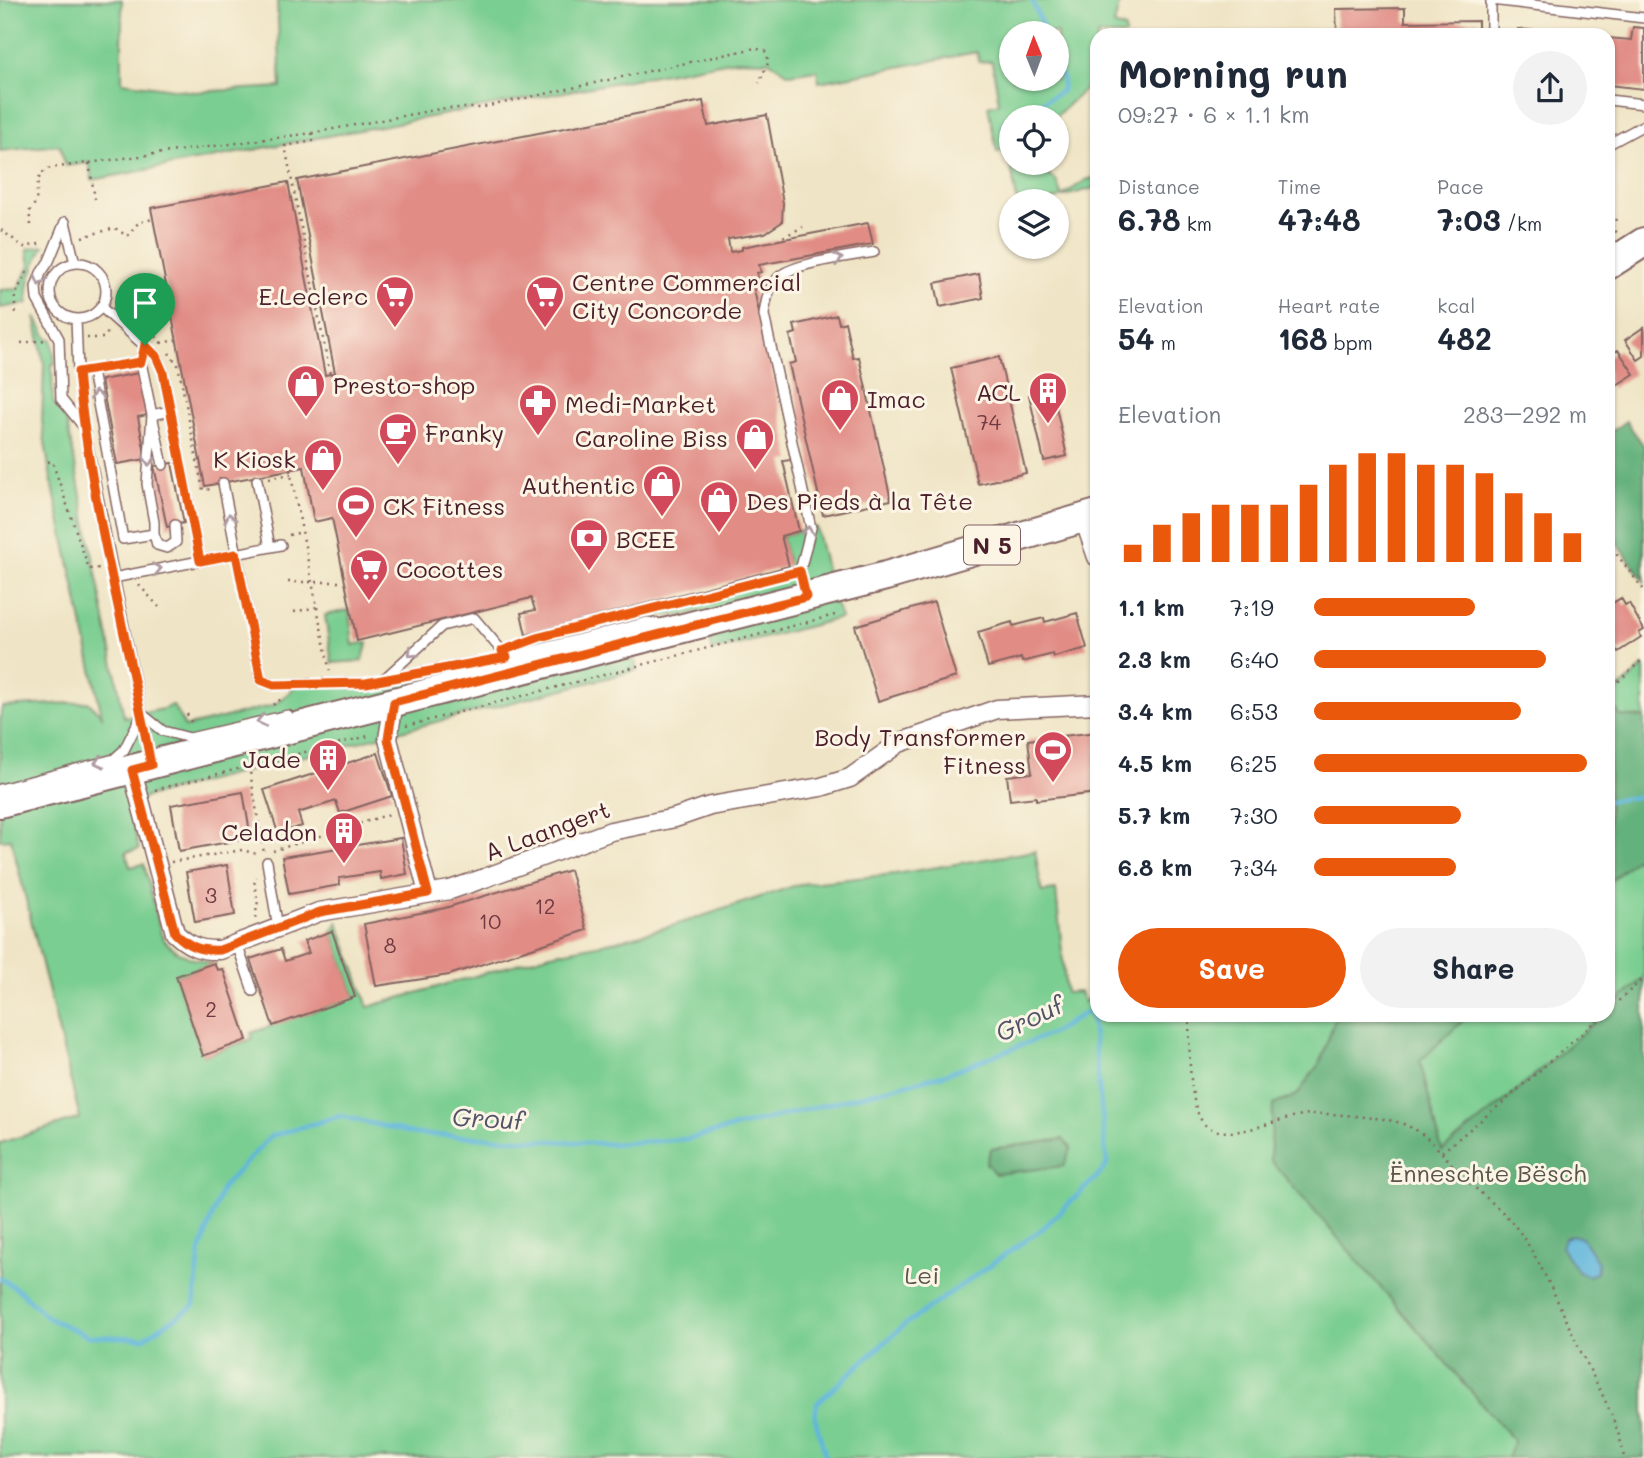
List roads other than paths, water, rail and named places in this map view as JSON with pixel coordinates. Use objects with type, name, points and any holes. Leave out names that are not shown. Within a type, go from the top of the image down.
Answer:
[{"type":"main road","points":[[1615,261],[1644,242]]},
{"type":"main road","name":"N 5","points":[[0,803],[140,776],[327,720],[388,691],[688,627],[803,584],[886,576],[1090,516]]},
{"type":"street","points":[[388,691],[388,731],[396,792],[428,893]]},
{"type":"street","name":"A Laangert","points":[[140,776],[156,864],[175,933],[187,944],[203,951],[220,950],[320,912],[428,893],[482,880],[611,831],[710,806],[821,787],[850,778],[899,743],[997,709],[1090,704]]},
{"type":"lane","points":[[1490,28],[1491,0],[1644,18]]},
{"type":"lane","points":[[1615,101],[1644,104]]},
{"type":"lane","points":[[1615,141],[1644,125]]},
{"type":"lane","points":[[75,263],[65,222],[49,261],[41,273],[36,287],[37,299],[59,339],[61,400],[84,427]]},
{"type":"lane","points":[[803,584],[811,528],[764,315],[768,292],[779,276],[794,268],[874,252]]},
{"type":"lane","points":[[75,263],[91,266],[103,279],[105,298],[101,307],[86,318],[76,319],[59,312],[53,305],[50,287],[58,271],[75,263]]},
{"type":"lane","points":[[101,307],[156,356],[163,372],[200,561]]},
{"type":"lane","points":[[76,319],[84,427],[142,714],[140,776]]},
{"type":"lane","points":[[145,345],[141,362],[163,464]]},
{"type":"lane","points":[[78,372],[107,374],[141,362]]},
{"type":"lane","points":[[92,371],[123,539],[154,534]]},
{"type":"lane","points":[[152,415],[170,411]]},
{"type":"lane","points":[[152,415],[147,484],[158,545],[167,548],[176,542],[175,525]]},
{"type":"lane","points":[[257,480],[270,547]]},
{"type":"lane","points":[[223,483],[261,680],[274,685],[366,683],[388,691],[507,657],[647,622],[688,627]]},
{"type":"lane","points":[[113,578],[281,545]]},
{"type":"lane","points":[[388,691],[442,626],[474,618],[507,657]]},
{"type":"lane","points":[[142,714],[163,731],[190,738],[304,711],[327,720]]},
{"type":"lane","points":[[0,789],[114,759],[124,750],[142,714]]},
{"type":"lane","points":[[266,858],[278,928]]},
{"type":"lane","points":[[244,941],[253,992]]},
{"type":"water","points":[[1572,1235],[1582,1238],[1598,1263],[1596,1273],[1589,1276],[1578,1272],[1561,1247],[1564,1238]]},
{"type":"waterway","points":[[1032,0],[1040,21]]},
{"type":"waterway","points":[[1037,105],[1062,91]]},
{"type":"waterway","name":"Grouf","points":[[1615,800],[1644,796]]},
{"type":"waterway","name":"Grouf","points":[[0,1278],[20,1291],[48,1318],[88,1336],[144,1338],[194,1306],[200,1251],[222,1188],[271,1136],[340,1116],[416,1134],[612,1144],[688,1139],[943,1075],[1053,1033],[1090,1010]]},
{"type":"waterway","points":[[826,1458],[815,1418],[817,1403],[903,1326],[1042,1229],[1101,1173],[1107,1164],[1092,1022]]},
{"type":"place","name":"E.Leclerc","points":[[395,329]]},
{"type":"place","name":"Centre Commercial City Concorde","points":[[545,329]]},
{"type":"place","name":"Presto-shop","points":[[306,418]]},
{"type":"place","name":"ACL","points":[[1048,425]]},
{"type":"place","name":"Imac","points":[[840,432]]},
{"type":"place","name":"Medi-Market","points":[[538,437]]},
{"type":"place","name":"Franky","points":[[398,466]]},
{"type":"place","name":"Caroline Biss","points":[[755,471]]},
{"type":"place","name":"K Kiosk","points":[[323,492]]},
{"type":"place","name":"Authentic","points":[[662,518]]},
{"type":"place","name":"Des Pieds à la Tête","points":[[719,534]]},
{"type":"place","name":"CK Fitness","points":[[356,539]]},
{"type":"place","name":"BCEE","points":[[589,572]]},
{"type":"place","name":"Cocottes","points":[[369,602]]},
{"type":"place","name":"Body Transformer Fitness","points":[[1053,784]]},
{"type":"place","name":"Jade","points":[[328,792]]},
{"type":"place","name":"Celadon","points":[[344,865]]},
{"type":"park label","name":"Ënneschte Bësch","points":[[1488,1172]]},
{"type":"park label","name":"Lei","points":[[922,1274]]}]
